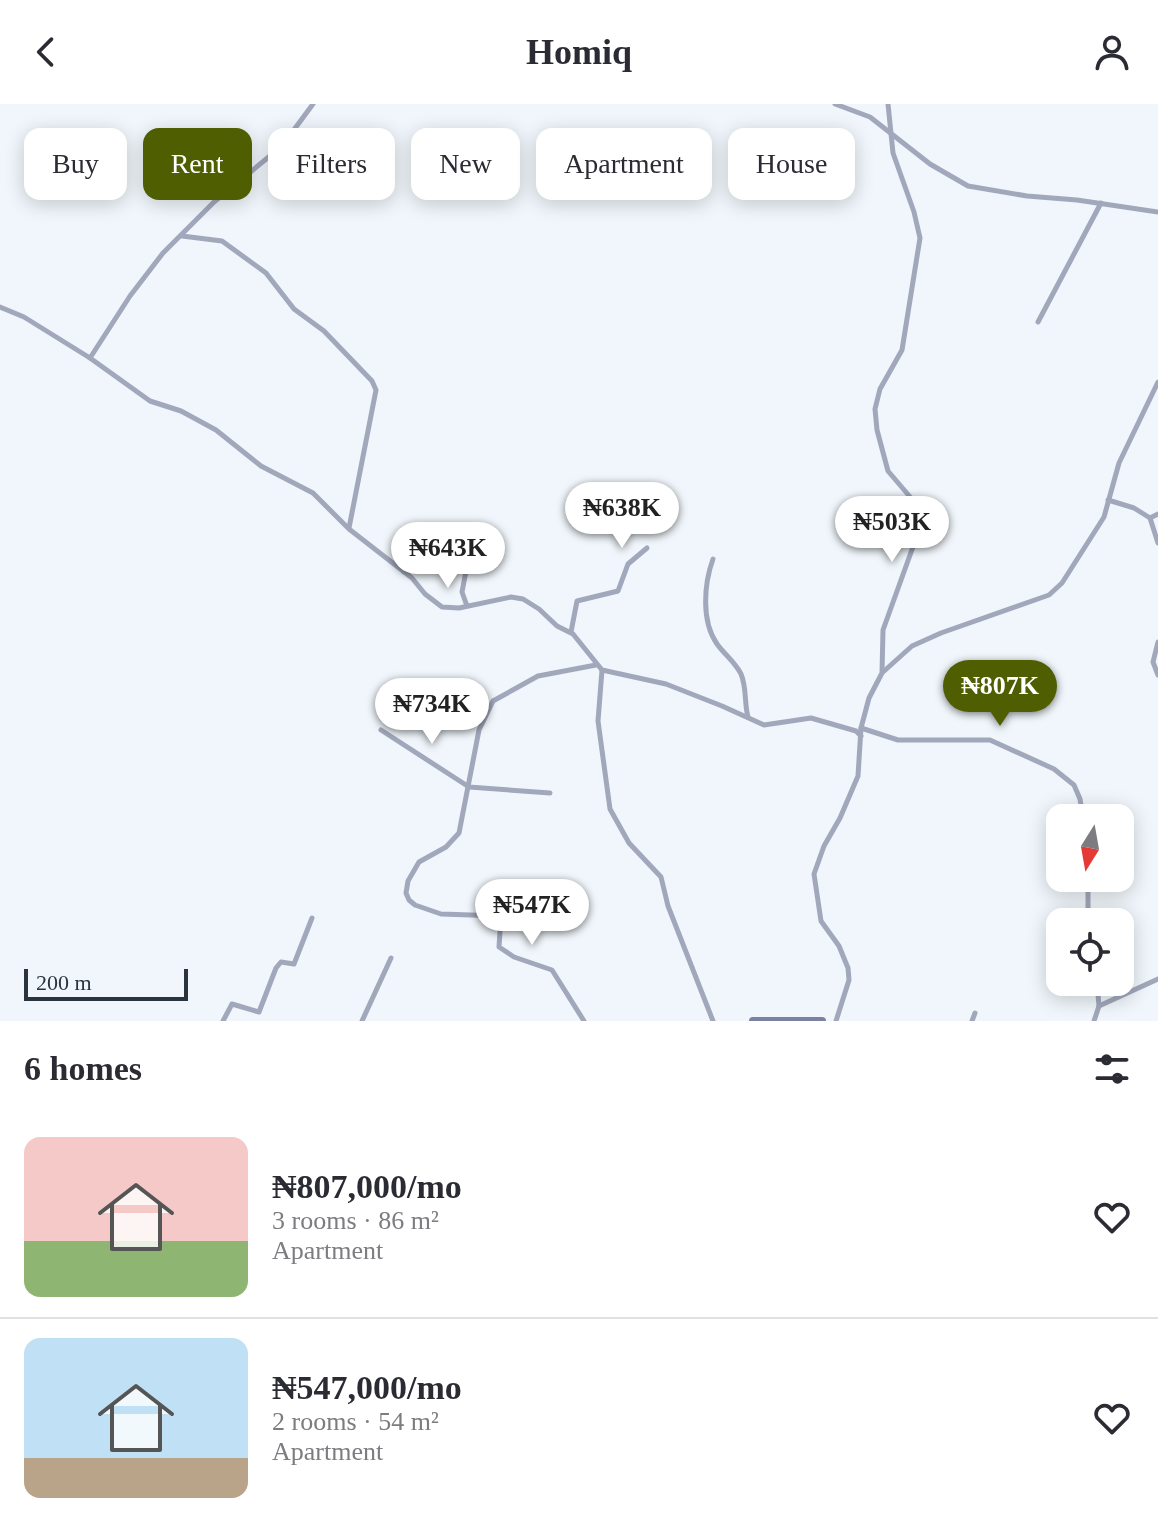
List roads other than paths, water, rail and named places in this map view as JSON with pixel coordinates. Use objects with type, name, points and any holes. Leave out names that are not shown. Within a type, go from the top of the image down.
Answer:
[{"type":"main road","points":[[753,1021],[822,1021]]},
{"type":"street","points":[[90,358],[130,296],[163,253],[214,202],[282,146],[313,104]]},
{"type":"street","points":[[835,104],[870,117],[930,164],[968,186],[1158,212]]},
{"type":"street","points":[[882,673],[883,630],[914,544],[916,521],[911,498],[888,471],[875,409],[888,370],[902,350],[919,248],[914,212],[893,153],[888,104]]},
{"type":"street","points":[[1038,322],[1101,203]]},
{"type":"street","points":[[182,236],[222,241],[266,273],[294,309],[324,331],[372,381],[376,390],[349,529]]},
{"type":"street","points":[[0,307],[24,317],[90,358],[150,401],[178,410],[216,430],[261,466],[310,491],[349,529],[442,607],[467,606],[500,598],[523,599],[557,626],[571,632],[602,670],[666,684],[770,726],[813,719],[856,731],[861,736]]},
{"type":"street","points":[[836,1021],[849,980],[848,968],[839,946],[821,921],[814,874],[858,776],[861,728],[869,698],[882,673],[912,646],[1049,595],[1062,583],[1104,517],[1119,463],[1158,382]]},
{"type":"street","points":[[1108,500],[1134,508],[1150,518],[1158,543]]},
{"type":"street","points":[[1150,518],[1158,514]]},
{"type":"street","points":[[404,572],[417,533]]},
{"type":"street","points":[[571,632],[577,601],[618,591],[628,564],[647,548]]},
{"type":"street","points":[[713,559],[707,580],[709,626],[718,645],[742,676],[748,718]]},
{"type":"street","points":[[466,571],[462,592],[467,606]]},
{"type":"street","points":[[1158,642],[1153,662],[1158,675]]},
{"type":"street","points":[[584,1021],[552,970],[514,957],[499,947],[501,916],[441,914],[409,900],[406,893],[408,881],[419,862],[446,847],[459,833],[479,730],[493,701],[538,676],[596,665]]},
{"type":"street","points":[[602,670],[598,721],[610,809],[629,843],[661,877],[668,906],[713,1021]]},
{"type":"street","points":[[861,728],[898,740],[990,740],[1054,769],[1074,785],[1081,804]]},
{"type":"street","points":[[381,730],[469,787],[550,793]]},
{"type":"street","points":[[223,1021],[232,1004],[259,1012],[276,968],[281,962],[294,964],[312,918]]},
{"type":"street","points":[[362,1021],[391,958]]},
{"type":"street","points":[[1099,1006],[1158,979]]},
{"type":"street","points":[[1094,1021],[1099,1006],[1098,996]]},
{"type":"street","points":[[972,1021],[975,1013]]}]
